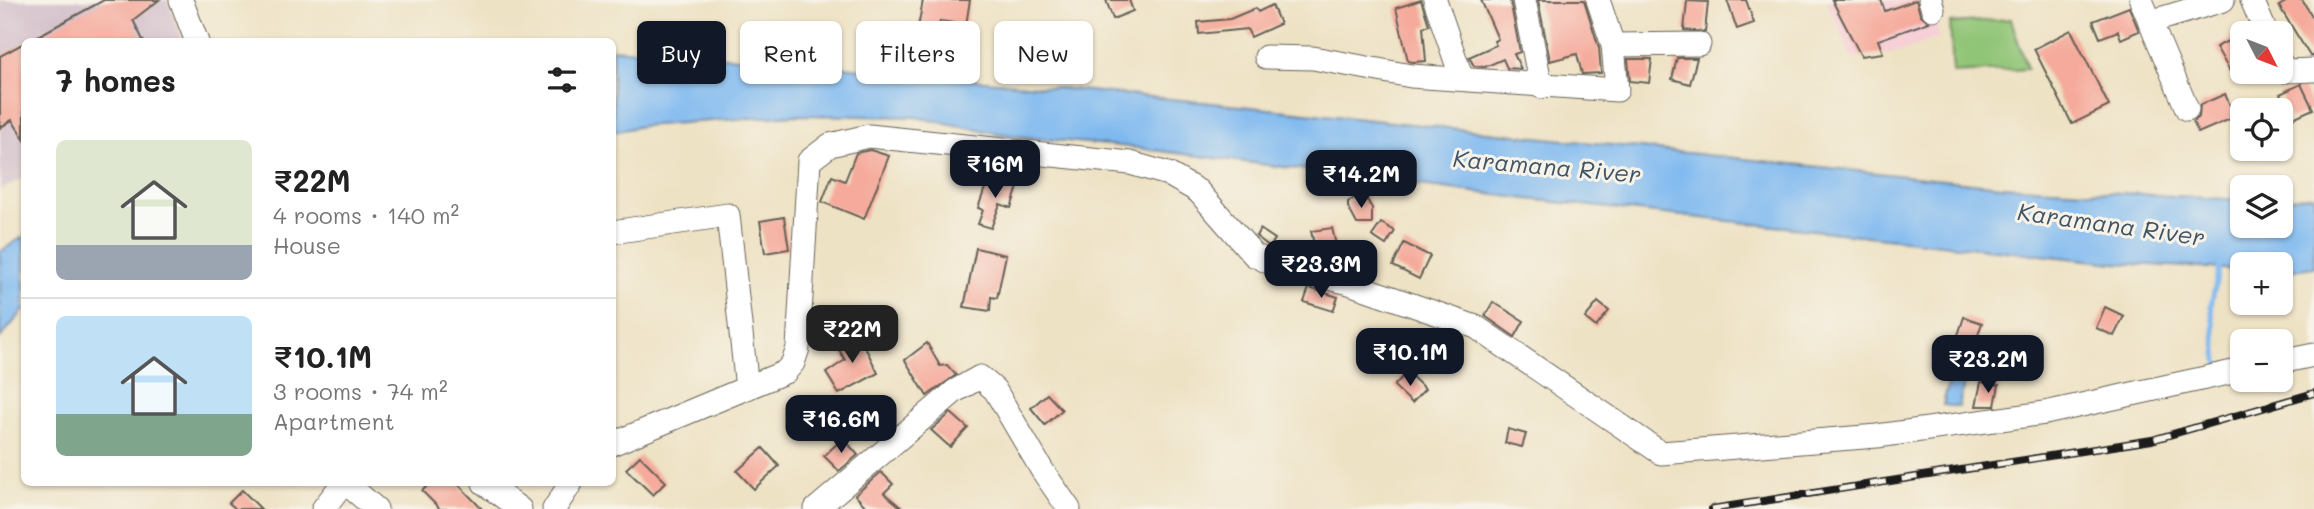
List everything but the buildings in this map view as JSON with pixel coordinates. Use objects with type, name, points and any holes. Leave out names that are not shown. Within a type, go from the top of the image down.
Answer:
[{"type":"street","points":[[181,0],[195,38]]},
{"type":"street","points":[[1435,0],[1462,79]]},
{"type":"street","points":[[1524,0],[1541,87]]},
{"type":"street","points":[[1266,57],[1313,58],[1411,76],[1541,87],[1617,90],[1613,45],[1598,0]]},
{"type":"street","points":[[2141,0],[2187,108]]},
{"type":"street","points":[[2150,22],[2223,0]]},
{"type":"street","points":[[2252,0],[2261,21]]},
{"type":"street","points":[[1613,45],[1699,44]]},
{"type":"street","points":[[2293,71],[2314,70]]},
{"type":"street","points":[[616,442],[785,372],[793,363],[798,348],[809,161],[830,145],[869,136],[1130,163],[1168,174],[1198,191],[1254,255],[1275,265],[1346,282],[1476,327],[1661,453],[1877,436],[2045,413],[2230,373]]},
{"type":"street","points":[[616,231],[728,215],[747,388]]},
{"type":"street","points":[[2293,359],[2314,355]]},
{"type":"street","points":[[816,509],[955,391],[980,377],[995,390],[1042,470],[1069,509]]},
{"type":"street","points":[[323,509],[342,486]]},
{"type":"street","points":[[348,486],[376,509]]},
{"type":"street","points":[[488,486],[512,507]]},
{"type":"street","points":[[554,509],[569,486]]},
{"type":"shaded area","points":[[0,0],[167,0],[182,38],[21,38],[21,180],[0,190]]},
{"type":"shaded area","points":[[1826,0],[1928,0],[1940,37],[1902,51],[1852,58]]},
{"type":"green space","points":[[2011,19],[2027,69],[1953,73],[1950,23]]},
{"type":"water","name":"Karamana River","points":[[616,49],[637,51],[637,84],[726,84],[726,57],[740,58],[740,84],[842,84],[842,67],[856,68],[856,84],[980,84],[980,80],[994,82],[994,84],[1202,102],[2001,186],[2230,199],[2230,238],[2293,238],[2293,198],[2314,195],[2314,267],[2293,270],[2293,252],[2230,252],[2230,269],[2114,263],[1527,199],[1130,147],[1012,136],[915,117],[795,115],[642,126],[616,131]]},
{"type":"water","points":[[21,238],[21,314],[0,338],[0,252]]},
{"type":"water","points":[[1950,376],[1965,379],[1959,407],[1943,405]]},
{"type":"waterway","points":[[2219,368],[2211,305],[2220,264]]},
{"type":"railway","points":[[1712,509],[2152,440],[2314,393]]}]
